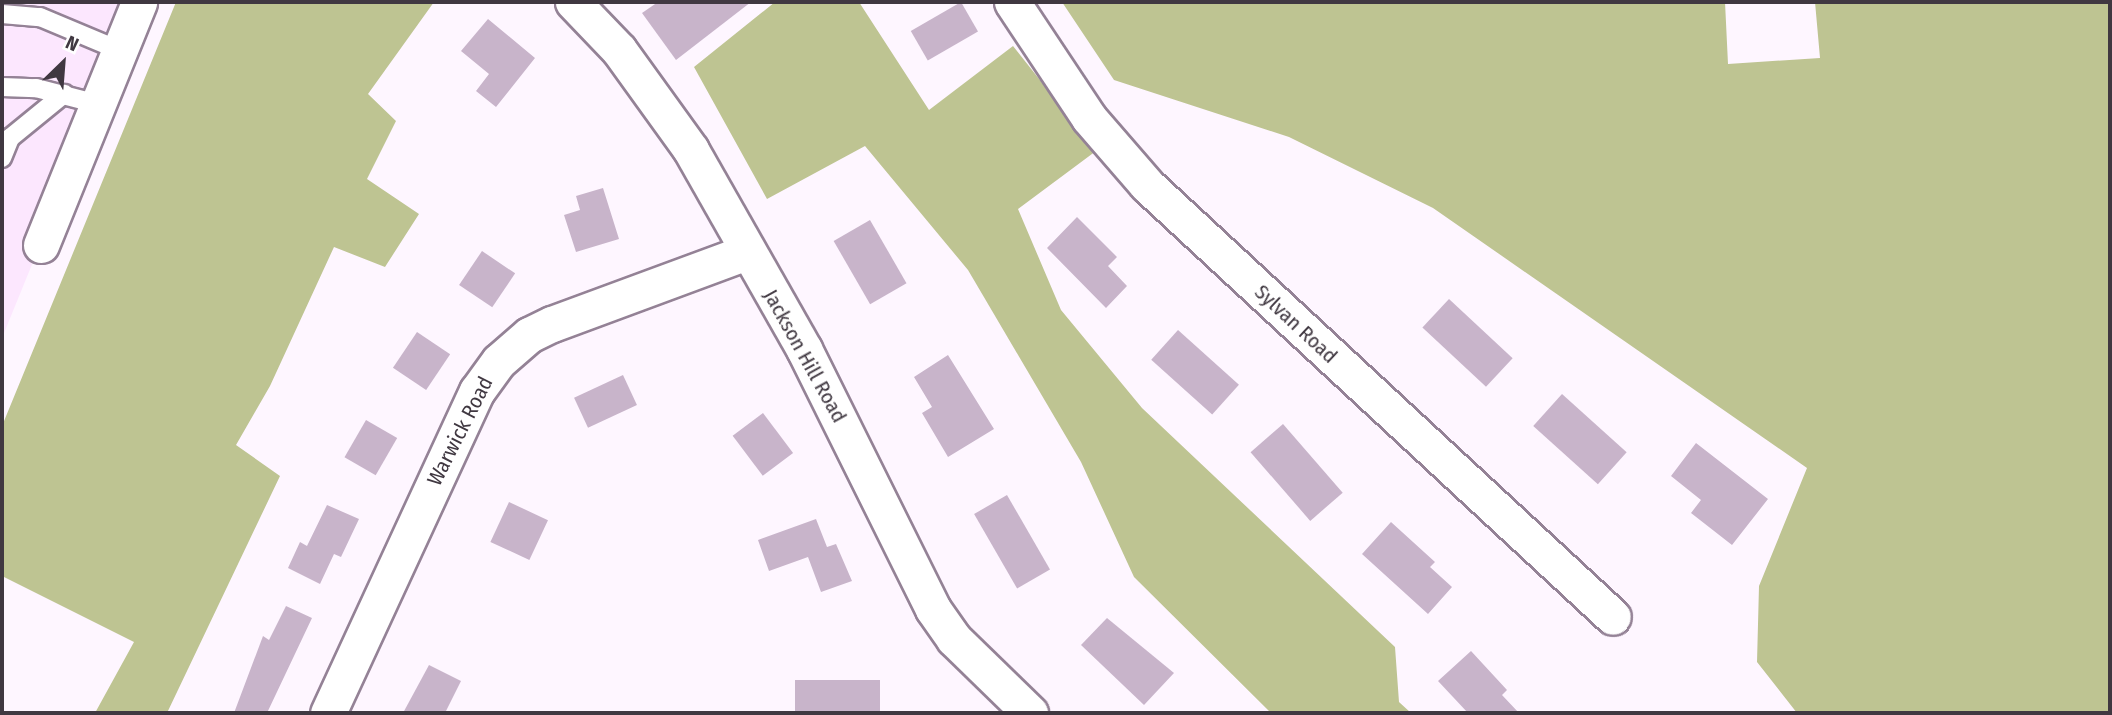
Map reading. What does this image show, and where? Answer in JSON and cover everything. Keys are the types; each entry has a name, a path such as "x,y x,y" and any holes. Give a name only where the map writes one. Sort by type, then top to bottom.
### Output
{"street":[{"path":"41,245 139,2"},
{"name":"Jackson Hill Road","path":"573,2 600,27 656,98 747,252 839,417 933,609 993,698 1030,713"},
{"name":"Sylvan Road","path":"1012,2 1089,118 1147,185 1613,617"},
{"name":"Warwick Road","path":"328,713 477,391 499,361 530,335 552,324 747,252"}],"lane":[{"path":"2,15 40,17 119,50"},
{"path":"2,87 64,94 98,104"},
{"path":"2,158 10,138 64,94"}],"shaded area":[{"path":"2,2 139,2 2,338"}],"green space":[{"path":"176,2 434,2 368,94 396,121 367,179 419,214 385,267 334,247 270,386 236,445 280,476 167,713 95,713 134,642 2,576 2,426"},
{"path":"775,2 859,2 929,110 1013,46 1096,151 1018,209 1061,310 1142,408 1395,647 1399,702 1411,713 1271,713 1134,577 1081,462 968,270 865,146 767,199 694,67"},
{"path":"1062,2 1725,2 1728,64 1820,58 1815,2 2110,2 2110,713 1797,713 1757,662 1759,586 1807,468 1433,208 1289,137 1114,80"}],"building":[{"path":"658,2 751,2 676,60 642,13"},
{"path":"961,2 978,31 928,60 911,31"},
{"path":"488,19 535,58 496,107 476,91 489,74 461,51"},
{"path":"603,188 619,239 576,252 564,215 580,210 576,196"},
{"path":"1077,217 1117,257 1108,266 1127,286 1106,308 1047,248"},
{"path":"870,220 906,283 870,304 834,241"},
{"path":"482,251 515,273 492,307 459,285"},
{"path":"1449,299 1513,358 1486,387 1422,328"},
{"path":"1178,330 1239,385 1212,415 1151,360"},
{"path":"417,332 450,354 426,390 393,368"},
{"path":"948,355 994,429 948,457 922,413 932,407 914,377"},
{"path":"623,375 637,405 588,428 574,398"},
{"path":"1562,394 1627,452 1598,484 1533,426"},
{"path":"763,413 793,453 763,476 733,436"},
{"path":"366,420 397,438 376,475 344,457"},
{"path":"1283,424 1343,493 1310,521 1251,452"},
{"path":"1696,443 1768,499 1732,545 1691,513 1701,500 1671,476"},
{"path":"1007,495 1050,569 1017,588 974,514"},
{"path":"509,502 548,520 529,560 490,542"},
{"path":"327,505 359,519 341,557 334,554 320,584 288,568 300,542 307,546"},
{"path":"816,519 827,547 836,544 852,581 821,592 808,557 769,571 758,540"},
{"path":"1391,522 1435,562 1430,567 1452,587 1428,614 1362,554"},
{"path":"286,606 312,618 267,713 234,713 263,636 269,640"},
{"path":"1107,618 1174,673 1144,705 1081,645"},
{"path":"1471,651 1507,690 1502,695 1519,713 1468,713 1438,681"},
{"path":"429,665 461,681 445,713 403,713"},
{"path":"795,680 880,680 880,713 795,713"}]}
